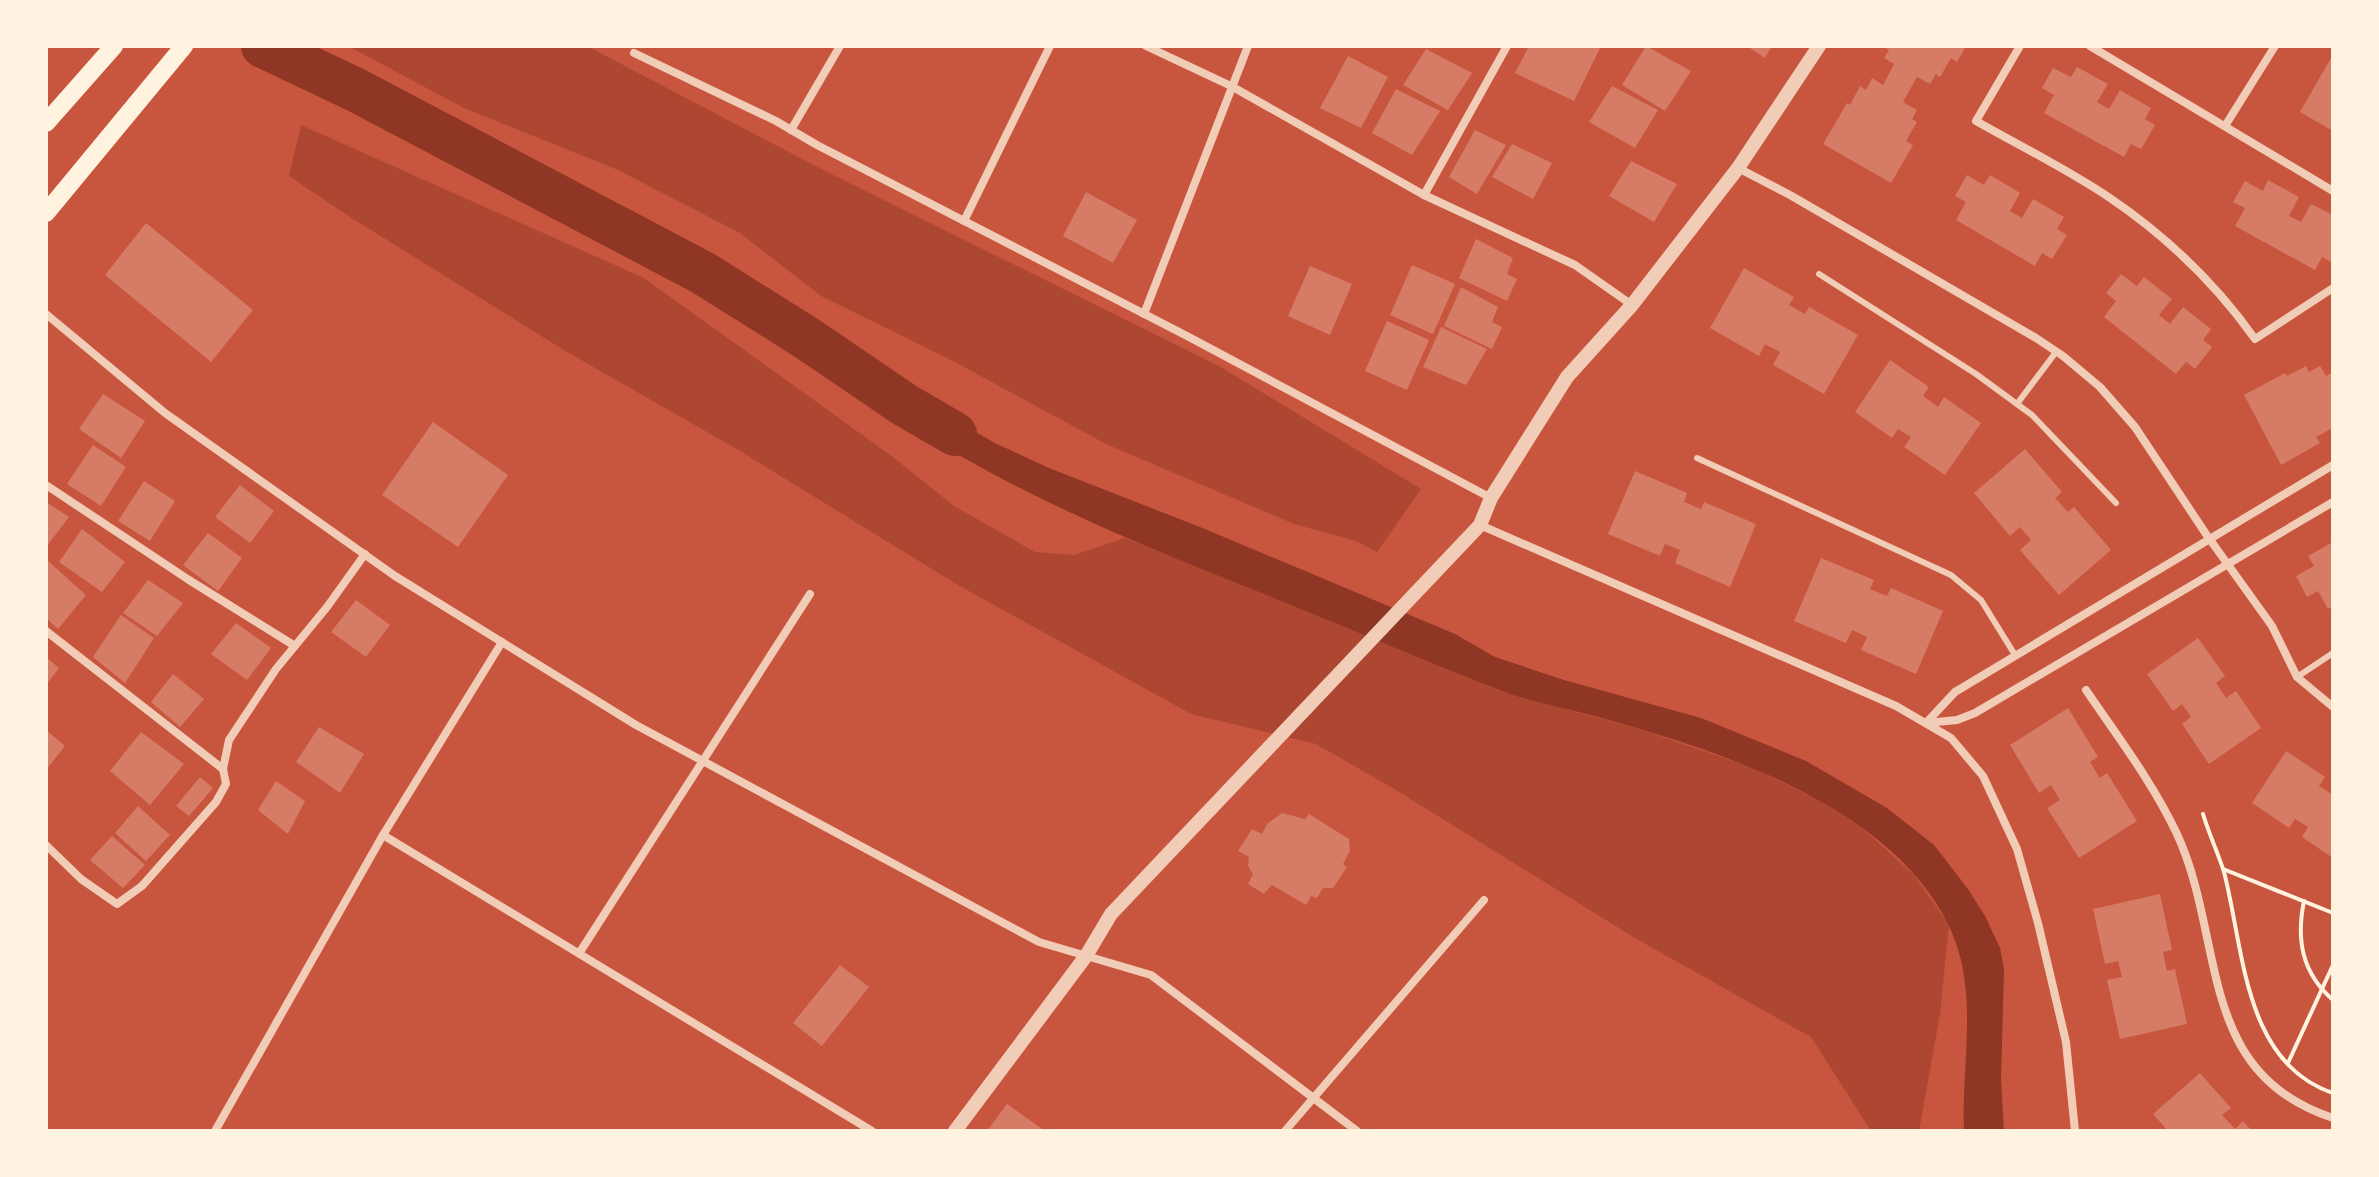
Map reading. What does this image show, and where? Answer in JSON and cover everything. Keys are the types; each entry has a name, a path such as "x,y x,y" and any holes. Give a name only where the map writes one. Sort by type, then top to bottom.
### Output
{"highway":[{"path":"46,123 114,46"},
{"path":"46,213 184,46"}],"street":[{"path":"791,130 840,46"},
{"path":"964,221 1050,46"},
{"path":"1146,46 1231,86 1424,195 1575,265 1632,305"},
{"path":"1144,314 1248,46"},
{"path":"1424,195 1507,46"},
{"path":"955,1131 1086,956 1111,914 1480,525 1491,498 1567,377 1632,305 1738,168 1819,46"},
{"path":"2020,46 1976,121 2109,197 2161,237 2213,286 2255,339 2333,288"},
{"path":"2090,46 2333,191"},
{"path":"2225,126 2275,46"},
{"path":"634,53 791,130 1491,498"},
{"path":"1738,168 1790,195 2056,352 2100,387 2135,427 2272,626 2297,677 2333,707"},
{"path":"46,314 165,413 365,554 502,642 636,725 1039,942 1151,975 1357,1131"},
{"path":"1926,723 1955,692 2333,465"},
{"path":"46,485 295,646"},
{"path":"1926,723 1957,720 1975,713 2333,502"},
{"path":"1480,525 1896,706 1951,738 1983,776 2017,849 2066,1042 2075,1131"},
{"path":"46,845 81,879 117,904 142,886 216,802 226,784 223,769 229,740 276,669 365,554"},
{"path":"580,952 810,594"},
{"path":"46,631 223,769"},
{"path":"215,1131 383,835 502,642"},
{"path":"2086,690 2150,784 2177,834 2200,902 2223,1010 2242,1050 2287,1096 2308,1110 2333,1118"},
{"path":"383,835 872,1131"},
{"path":"1285,1131 1484,900"}],"lane":[{"path":"1819,274 1976,374 2032,415 2116,503"},
{"path":"2017,404 2056,352"},
{"path":"1697,458 1951,575 1981,600 2015,655"},
{"path":"2297,677 2333,653"}],"path":[{"path":"2203,814 2223,869 2252,997 2267,1036 2288,1063 2312,1083 2333,1093"},
{"path":"2223,869 2333,913"},
{"path":"2304,901 2300,921 2301,941 2311,977 2333,1000"},
{"path":"2288,1063 2333,965"}],"shaded area":[{"path":"348,46 587,46 825,171 1219,366 1421,489 1377,552 1356,541 1294,524 1106,444 953,361 821,296 740,233 618,170 464,108"},
{"path":"301,125 644,278 893,457 954,506 1035,552 1074,555 1125,538 1497,690 1642,730 1751,767 1819,800 1861,827 1914,875 1949,925 1940,1014 1919,1131 1871,1131 1811,1037 1635,938 1391,787 1316,744 1191,714 958,585 735,448 562,349 289,176"},
{"path":"919,400 995,443 1049,468 1205,529 1455,634 1495,657 1564,680 1701,718 1806,761 1887,808 1934,845 1968,889 2000,948 2004,969 2001,1080 2004,1131 1964,1131 1967,1001 1958,951 1949,926 1922,883 1886,846 1843,815 1795,788 1744,765 1642,729 1506,693 1083,518 994,474 906,423 905,405"}],"building":[{"path":"1529,46 1601,46 1574,101 1515,73"},
{"path":"1646,46 1691,71 1665,111 1622,85"},
{"path":"1747,46 1772,46 1765,58"},
{"path":"1882,46 1966,46 1957,62 1951,58 1940,77 1936,74 1930,84 1917,77 1903,102 1917,110 1912,119 1917,122 1906,141 1913,145 1891,183 1823,144 1860,86 1866,90 1872,78 1883,85 1894,64 1884,58 1889,50"},
{"path":"1426,49 1472,73 1448,110 1403,85"},
{"path":"1348,56 1388,77 1361,128 1320,108"},
{"path":"2333,59 2333,131 2300,112"},
{"path":"2077,67 2108,84 2097,102 2109,109 2120,90 2151,108 2145,119 2155,125 2141,149 2131,144 2124,157 2044,113 2054,95 2042,88 2053,68 2071,77"},
{"path":"1612,86 1658,110 1635,148 1589,122"},
{"path":"1396,89 1440,111 1412,155 1372,133"},
{"path":"1475,130 1506,145 1477,194 1449,177"},
{"path":"1512,144 1552,163 1533,199 1492,177"},
{"path":"1631,161 1677,184 1654,222 1609,196"},
{"path":"1967,175 1984,185 1990,175 2020,193 2010,211 2022,218 2033,199 2064,217 2057,229 2067,235 2052,259 2042,253 2035,266 1956,220 1966,202 1955,196"},
{"path":"2268,180 2299,197 2289,216 2301,222 2311,204 2333,215 2333,263 2322,257 2315,270 2235,226 2245,208 2233,202 2245,181 2263,191"},
{"path":"1086,192 1137,220 1113,263 1063,236"},
{"path":"146,223 253,310 211,362 105,275"},
{"path":"1476,239 1513,258 1507,274 1517,279 1507,301 1459,278"},
{"path":"1412,265 1455,284 1433,334 1390,315"},
{"path":"1310,266 1352,284 1330,335 1288,316"},
{"path":"1744,268 1794,297 1789,305 1805,314 1809,307 1858,335 1824,394 1773,365 1780,352 1765,344 1759,356 1710,328"},
{"path":"2121,274 2137,286 2144,277 2172,299 2159,315 2170,324 2183,307 2211,329 2203,340 2212,347 2195,369 2186,362 2176,374 2104,317 2116,301 2106,293"},
{"path":"1461,287 1498,307 1492,322 1502,327 1492,349 1444,326"},
{"path":"1387,321 1429,340 1407,390 1365,371"},
{"path":"1441,327 1487,349 1466,385 1423,367"},
{"path":"1890,360 1929,387 1923,396 1938,407 1944,397 1981,423 1945,475 1904,447 1911,437 1898,429 1892,438 1855,412"},
{"path":"2306,366 2309,372 2320,366 2326,376 2333,372 2333,428 2316,437 2320,443 2281,465 2244,395 2285,373 2287,376"},
{"path":"103,394 145,421 121,458 79,429"},
{"path":"433,422 508,475 458,547 382,495"},
{"path":"93,445 126,467 101,506 67,484"},
{"path":"2025,449 2062,492 2055,498 2068,512 2074,507 2111,550 2059,595 2020,550 2031,540 2020,527 2010,536 1974,493"},
{"path":"1635,471 1687,493 1684,502 1701,509 1704,502 1756,524 1730,587 1675,563 1680,550 1665,544 1660,556 1608,534"},
{"path":"144,481 175,501 150,541 118,521"},
{"path":"240,485 274,511 250,543 215,517"},
{"path":"46,502 69,517 46,547"},
{"path":"82,529 125,562 102,592 59,562"},
{"path":"208,533 242,558 218,591 183,565"},
{"path":"2333,542 2333,606 2328,609 2318,591 2307,597 2296,576 2314,566 2308,556"},
{"path":"1821,558 1874,580 1870,589 1887,596 1891,588 1943,611 1916,674 1861,650 1867,637 1852,630 1846,643 1794,621"},
{"path":"47,560 86,595 58,629 46,618"},
{"path":"148,580 183,603 157,636 123,613"},
{"path":"356,600 390,625 366,657 331,632"},
{"path":"121,615 154,638 125,683 93,657"},
{"path":"236,623 271,648 247,680 211,654"},
{"path":"2198,638 2225,676 2216,683 2226,698 2236,691 2261,728 2209,764 2182,724 2191,717 2182,704 2173,711 2147,674"},
{"path":"46,657 59,668 46,685"},
{"path":"173,674 204,699 180,727 151,702"},
{"path":"2068,708 2098,757 2090,762 2100,778 2107,773 2137,821 2079,858 2047,808 2060,800 2051,785 2039,793 2010,745"},
{"path":"319,727 364,754 340,793 296,762"},
{"path":"46,730 65,746 46,770"},
{"path":"141,732 184,764 150,805 110,771"},
{"path":"2286,751 2325,777 2319,786 2333,795 2333,858 2302,837 2308,827 2295,819 2289,828 2252,803"},
{"path":"200,777 213,788 189,816 176,806"},
{"path":"276,781 305,801 288,834 258,810"},
{"path":"138,806 170,835 146,861 115,833"},
{"path":"1282,813 1305,819 1309,814 1349,839 1350,851 1343,864 1347,867 1333,888 1323,888 1317,898 1311,896 1306,905 1272,885 1264,894 1248,884 1253,874 1248,866 1249,857 1238,851 1252,829 1262,834 1267,824"},
{"path":"112,836 145,865 123,888 90,860"},
{"path":"2160,894 2172,950 2163,952 2167,971 2175,969 2187,1024 2120,1039 2107,980 2122,977 2118,961 2105,964 2093,909"},
{"path":"840,965 869,987 822,1046 793,1023"},
{"path":"2200,1073 2231,1108 2222,1115 2235,1129 2243,1121 2252,1131 2168,1131 2153,1114"},
{"path":"1007,1104 1045,1131 987,1131"}],"waterway":[{"path":"263,46 356,90 703,273 905,405 955,434"}]}
